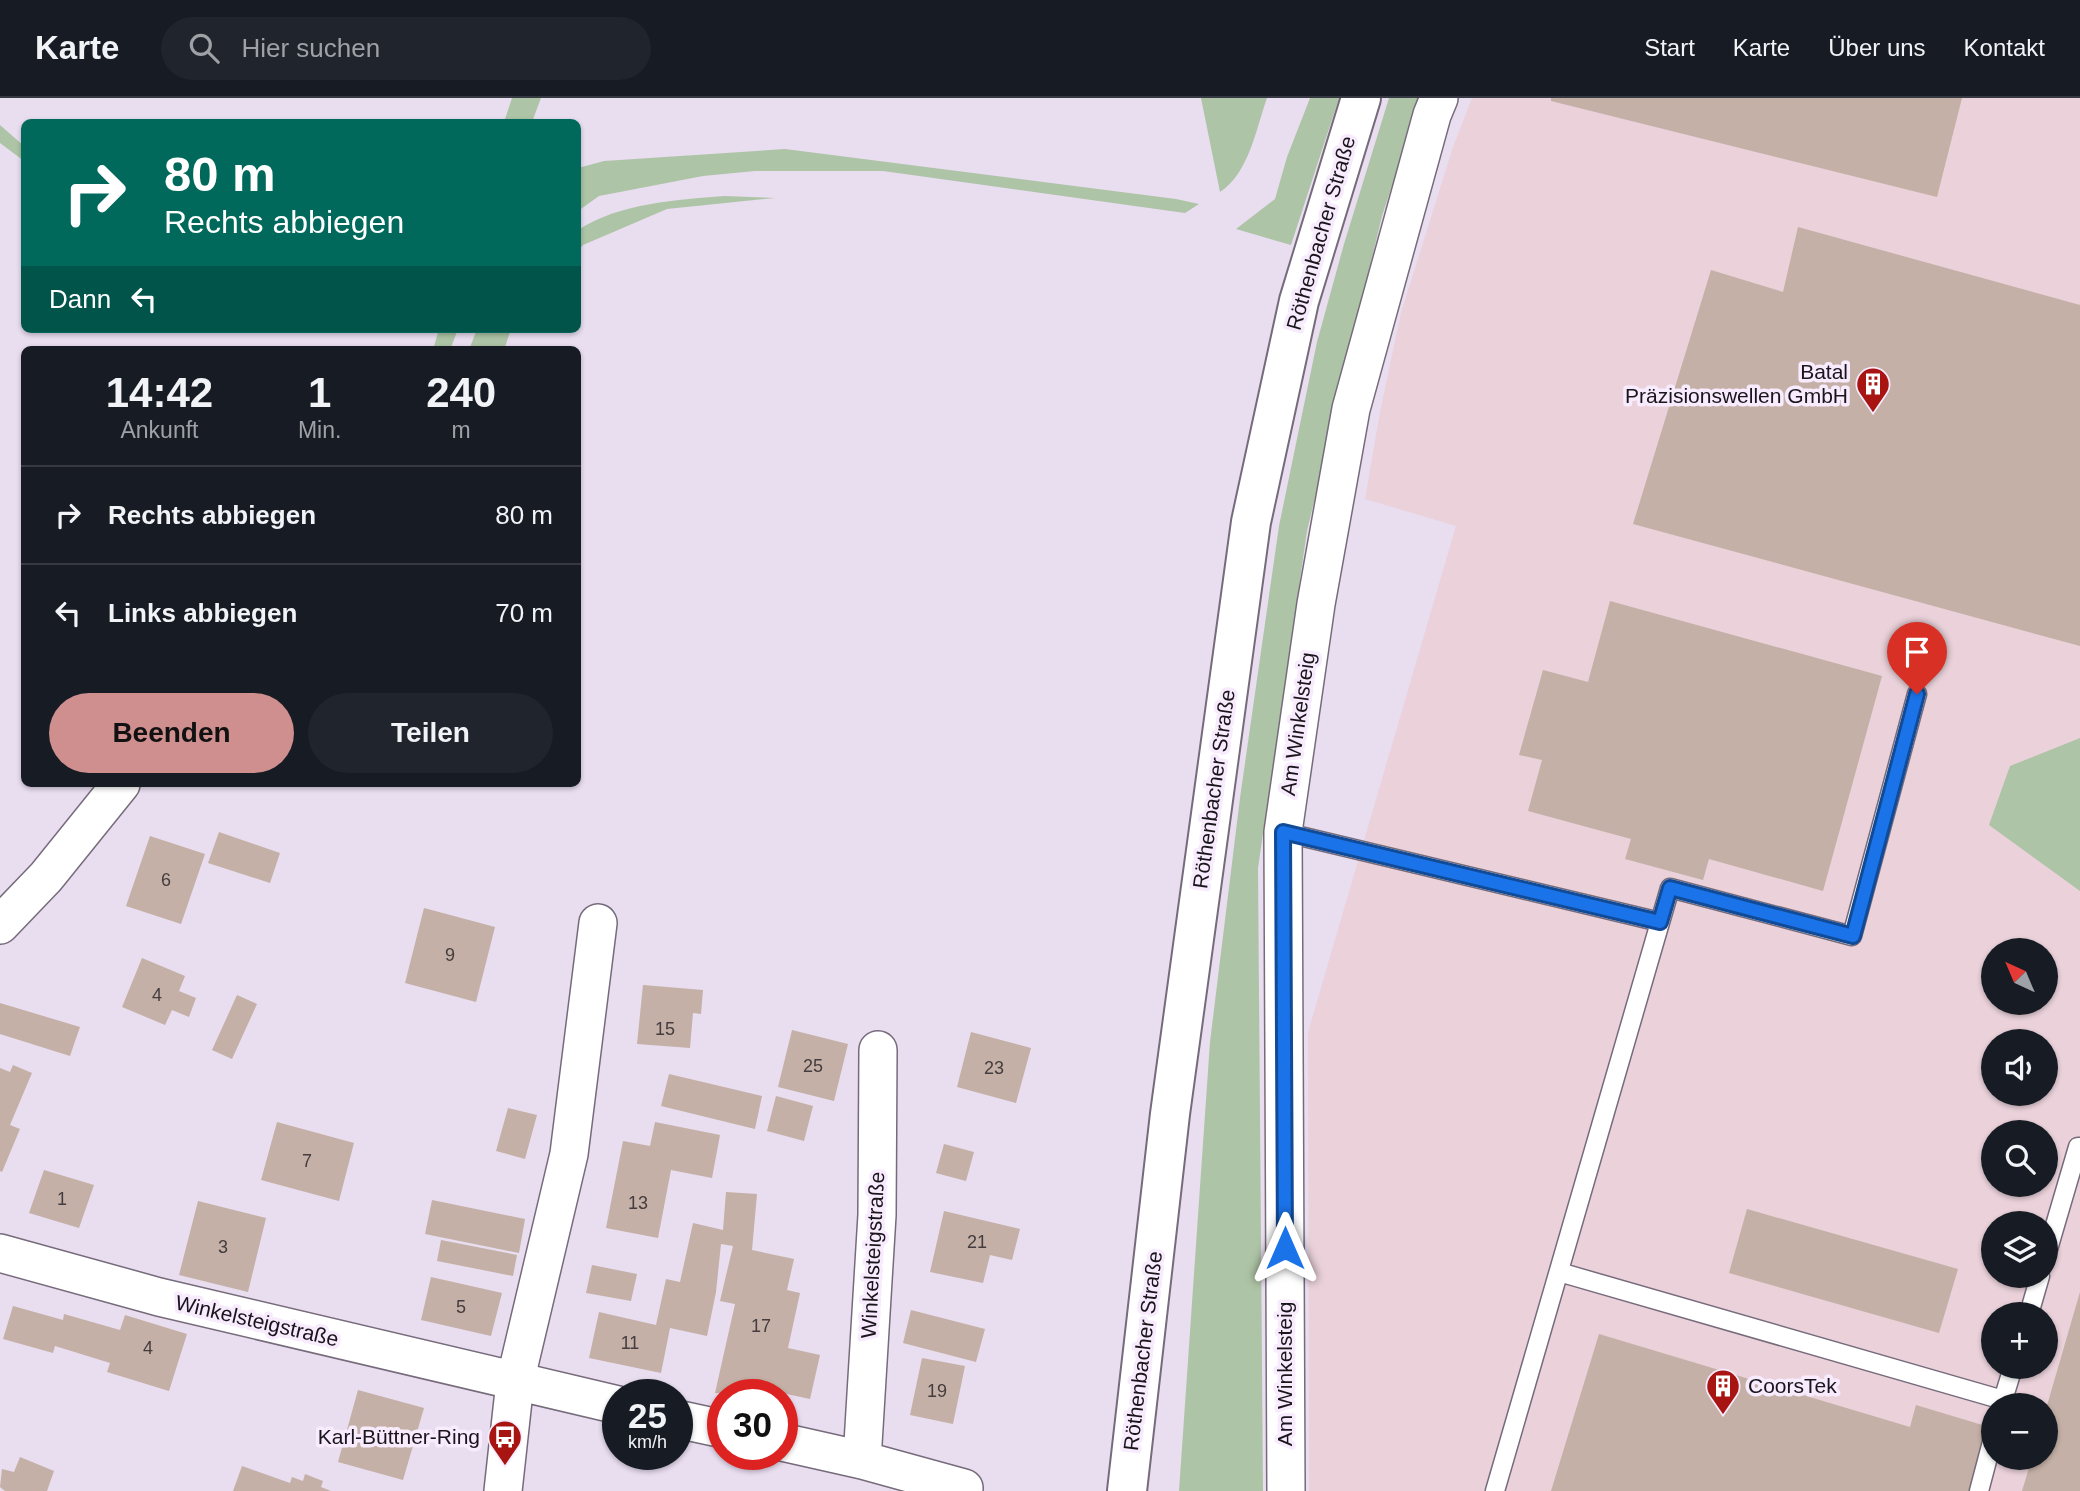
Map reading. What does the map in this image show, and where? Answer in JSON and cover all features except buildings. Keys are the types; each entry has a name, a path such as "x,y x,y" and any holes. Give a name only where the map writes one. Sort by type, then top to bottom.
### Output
{"main road":[{"name":"Röthenbacher Straße","path":"1127,1491 1172,1101 1251,522 1299,301 1361,98"}],"street":[{"name":"Am Winkelsteig","path":"1286,1491 1283,832 1316,604 1351,409 1432,115 1439,98"},
{"path":"0,925 46,877 119,787"},
{"path":"503,1491 515,1382 569,1154 598,923"},
{"name":"Winkelsteigstraße","path":"862,1460 877,1215 878,1051"},
{"name":"Winkelsteigstraße","path":"0,1253 159,1297 602,1401"},
{"path":"798,1446 964,1488"}],"lane":[{"path":"1495,1491 1670,888 1853,936 1917,694"},
{"path":"1283,832 1660,922"},
{"path":"2058,1215 2080,1147"},
{"path":"1559,1272 1981,1397"},
{"path":"1979,1491 1985,1470"}],"shaded area":[{"path":"1472,98 2080,98 2080,1491 1309,1491 1308,1032 1456,526 1365,499 1401,313 1453,147"}],"green space":[{"path":"512,98 541,98 533,119 505,119"},
{"path":"1201,98 1267,98 1245,162 1230,184 1220,192"},
{"path":"1310,98 1339,98 1291,245 1236,229 1275,199 1287,157"},
{"path":"1389,98 1421,98 1382,216 1307,531 1258,868 1263,1491 1179,1491 1210,1042 1240,798 1279,526 1317,342"},
{"path":"0,125 21,143 21,159 0,143"},
{"path":"785,149 1199,204 1185,213 883,171 755,171 703,176 599,196 581,209 581,167 604,161"},
{"path":"724,196 775,198 667,209 581,247 581,228 594,221 630,208"},
{"path":"438,333 456,333 452,346 434,346"},
{"path":"475,333 510,333 505,346 471,346"},
{"path":"2080,738 2080,891 1989,825 2010,766"}],"place":[{"name":"Batal Präzisionswellen GmbH","path":"1873,414"},
{"name":"CoorsTek","path":"1723,1416"},
{"name":"Karl-Büttner-Ring","path":"505,1467"}],"route":[{"path":"1285,1248 1283,832 1660,922 1670,888 1853,936 1917,694"}]}
